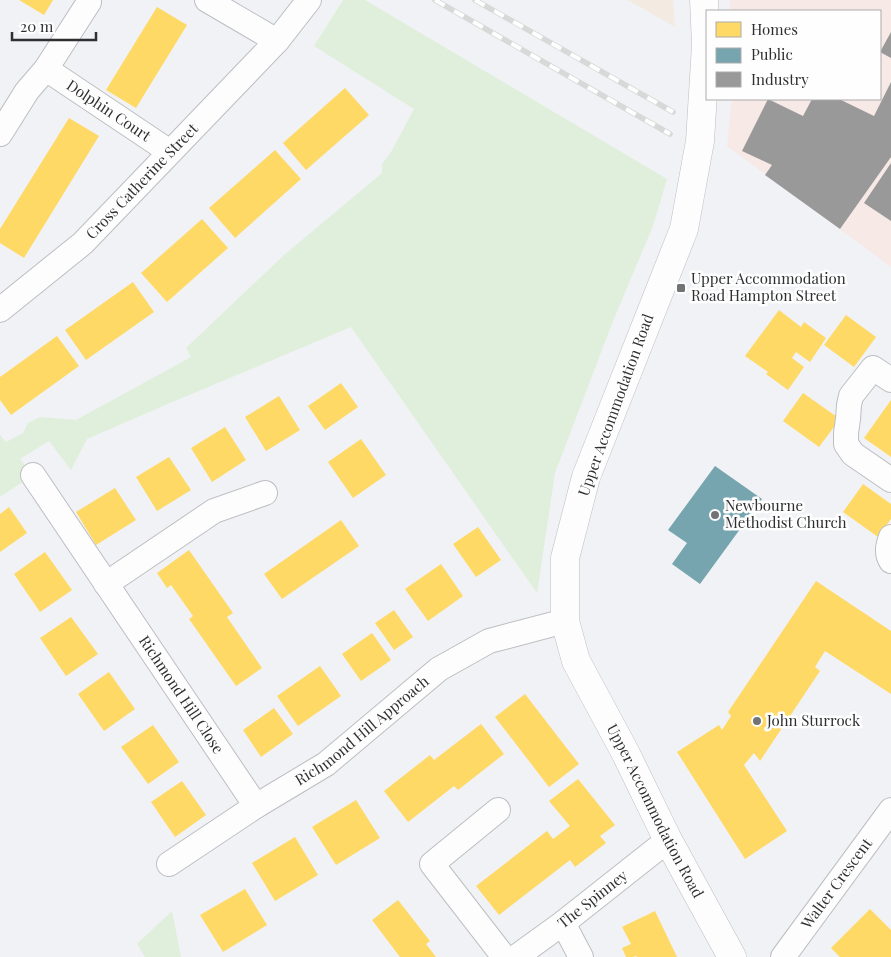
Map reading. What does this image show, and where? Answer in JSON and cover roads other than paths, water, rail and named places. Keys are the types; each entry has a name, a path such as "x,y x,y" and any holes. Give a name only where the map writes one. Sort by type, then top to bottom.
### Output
{"street":[{"path":"207,0 277,41"},
{"name":"Cross Catherine Street","path":"0,310 83,243 277,41 309,0"},
{"name":"Upper Accommodation Road","path":"704,0 706,46 700,142 684,229 586,477 565,558 565,621 576,662 625,752 668,840 732,957"},
{"path":"0,134 27,91 46,69 89,2"},
{"name":"Dolphin Court","path":"46,69 170,152"},
{"path":"891,380 872,368 851,396 846,433 846,444 853,454 891,480"},
{"name":"Richmond Hill Close","path":"33,476 256,806"},
{"path":"106,584 214,511 265,493"},
{"path":"891,537 888,548 891,561"},
{"name":"Richmond Hill Approach","path":"169,864 256,806 326,764 439,669 489,641 565,621"},
{"path":"498,810 432,864 504,957"},
{"name":"Walter Crescent","path":"783,957 891,810"},
{"name":"The Spinney","path":"516,957 563,923 668,840"},
{"path":"563,923 581,957"}],"railway":[{"path":"435,0 670,134"},
{"path":"475,0 673,112"}],"place":[{"name":"Upper Accommodation Road Hampton Street","path":"681,288"},
{"name":"Newbourne Methodist Church","path":"715,515"},
{"name":"John Sturrock","path":"757,721"}]}
